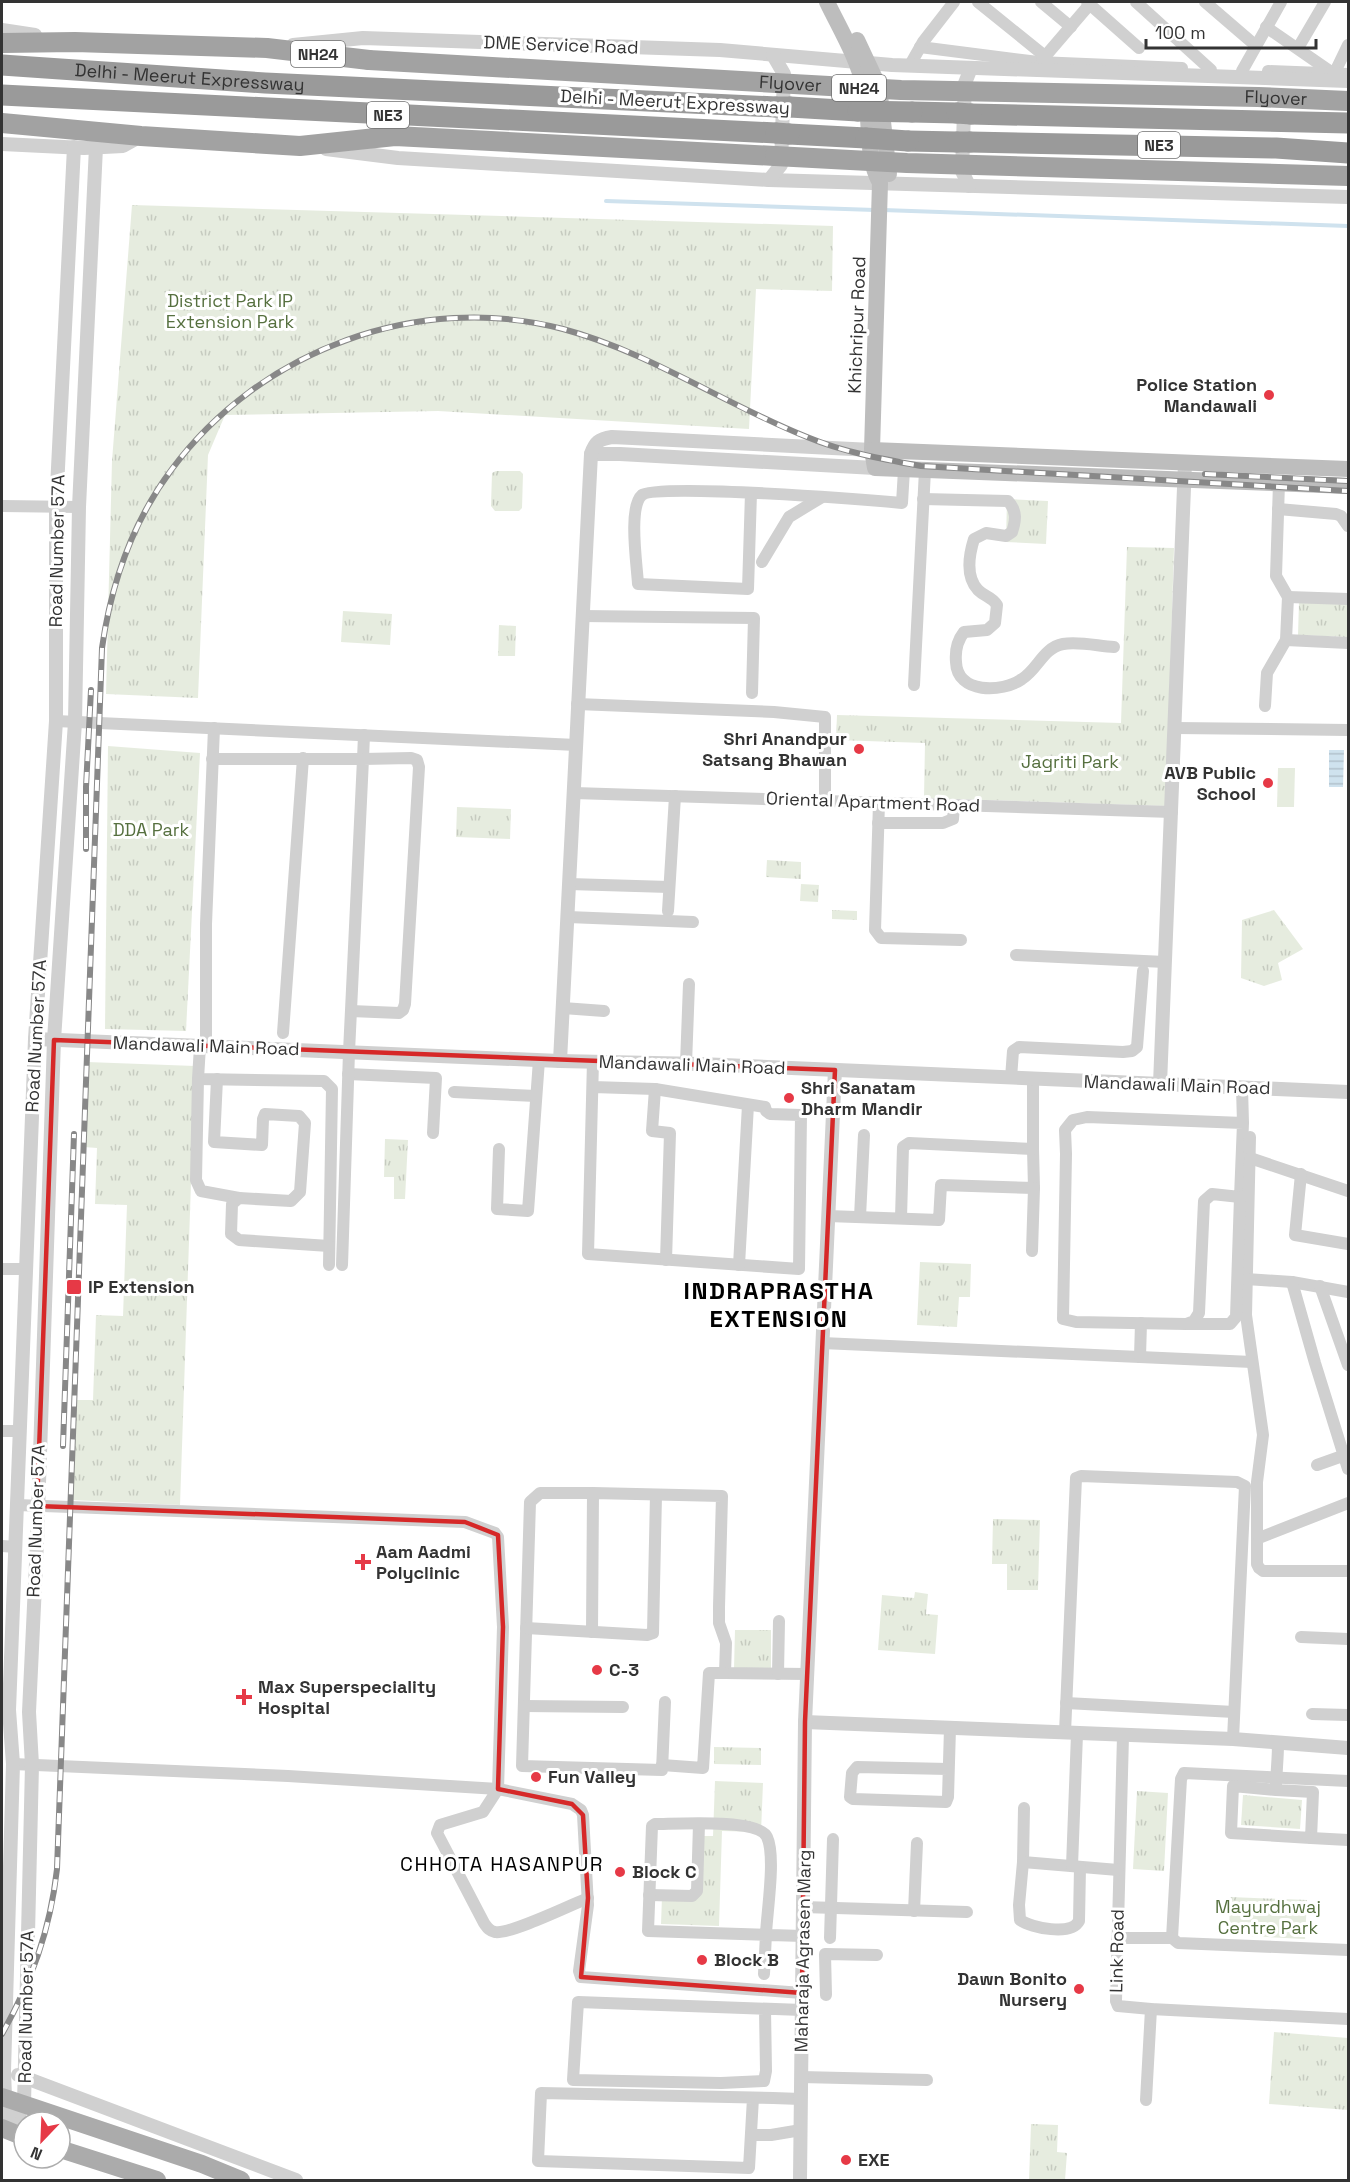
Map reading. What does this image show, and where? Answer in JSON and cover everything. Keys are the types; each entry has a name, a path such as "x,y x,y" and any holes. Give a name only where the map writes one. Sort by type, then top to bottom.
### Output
{"highway":[{"name":"Flyover","path":"2,43 75,42 267,48 369,60 901,90 1348,101"},
{"name":"Delhi - Meerut Expressway","path":"2,65 265,83 858,111 1348,123"},
{"name":"Delhi - Meerut Expressway","path":"2,95 908,141 1276,148 1348,153"},
{"path":"2,123 141,136 300,146 395,136 863,161 1348,176"}],"main road":[{"name":"Khichripur Road","path":"827,2 852,51 861,63"},
{"name":"Khichripur Road","path":"838,2 861,63 872,169 880,183 872,450 875,468"},
{"path":"872,450 1346,482"},
{"path":"875,468 1185,471 1280,483 1346,482"},
{"path":"3,2097 202,2164 241,2181"},
{"path":"72,2153 157,2181"}],"street":[{"path":"910,65 920,47 954,2"},
{"path":"978,2 1042,60"},
{"path":"1041,2 1071,27"},
{"path":"1136,2 1211,69"},
{"path":"1205,2 1255,45"},
{"path":"1242,71 1281,2"},
{"path":"1298,48 1325,2"},
{"path":"1042,60 1071,27 1088,3 1139,48"},
{"path":"1266,27 1334,74"},
{"path":"2,30 75,42"},
{"name":"DME Service Road","path":"267,48 363,38 720,50 861,63 1348,81"},
{"path":"1334,74 1348,45"},
{"path":"920,47 1042,60 1242,71 1348,74"},
{"path":"769,180 781,165 784,74 773,55"},
{"path":"969,186 962,171 965,83 971,68"},
{"path":"2,144 74,147 123,146 141,136"},
{"path":"300,146 398,158 769,180 1348,196"},
{"name":"Road Number 57A","path":"12,2132 3,2097 6,1842 13,1764 6,1672 9,1546 17,1505 35,1039 56,721 56,507 74,147"},
{"name":"Road Number 57A","path":"21,2110 24,2104 25,2077 32,1765 29,1713 54,1040 75,722 79,507 96,147"},
{"path":"560,1061 591,454 597,441 612,437 872,450"},
{"path":"591,454 875,468"},
{"path":"751,493 748,589 638,584 634,510 640,496 647,491 673,490 751,493 824,496 902,503 904,470"},
{"path":"914,685 925,470"},
{"path":"1160,1084 1185,471"},
{"path":"1265,706 1267,673 1286,640 1288,597 1276,576 1280,483"},
{"path":"762,562 789,517 824,496"},
{"path":"923,499 1008,501 1014,508 1012,532 1006,536 986,533 974,539 969,555 970,576 979,591 992,598 997,605 994,622 987,630 964,632 958,640 956,670 966,684 981,688 1004,687 1020,681 1031,673 1045,653 1053,647 1064,644 1114,647"},
{"path":"2,506 79,507"},
{"path":"1278,508 1336,514 1341,516 1348,526"},
{"path":"1288,597 1348,598"},
{"path":"582,616 754,618 752,693"},
{"path":"1286,640 1348,643"},
{"path":"577,704 774,712 825,717 825,801"},
{"path":"56,721 576,745"},
{"path":"214,728 203,1046 198,1079 196,1180 201,1191 239,1198 291,1201 300,1192 305,1123 299,1116 265,1114 262,1145 214,1142 217,1079"},
{"path":"1175,728 1348,730"},
{"path":"198,1079 324,1081 332,1089 329,1246 335,1265 348,1074 364,735"},
{"path":"283,1033 303,758"},
{"path":"212,759 411,758 417,760 419,767 405,1004 399,1013 351,1011"},
{"name":"Oriental Apartment Road","path":"574,793 1172,812"},
{"path":"668,911 675,796"},
{"path":"879,803 875,930 881,938 961,940"},
{"path":"878,823 943,823 952,819 954,805"},
{"path":"569,884 669,888"},
{"path":"568,917 693,922"},
{"path":"1016,955 1165,962"},
{"path":"1011,1078 1013,1051 1019,1047 1123,1052 1132,1051 1137,1047 1143,971"},
{"path":"686,1064 688,984"},
{"path":"563,1008 604,1011"},
{"name":"Mandawali Main Road","path":"35,1039 1348,1092"},
{"path":"499,1149 497,1209 528,1211 538,1060"},
{"path":"593,1061 588,1254 799,1269 801,1115 770,1114 765,1107 655,1089 593,1087"},
{"name":"Maharaja Agrasen Marg","path":"800,2181 805,1722 835,1070"},
{"path":"348,1074 436,1078 433,1133"},
{"path":"1032,1251 1033,1079"},
{"path":"1243,1123 1087,1117 1072,1120 1065,1130 1063,1319 1076,1322 1230,1324 1236,1317 1246,1088"},
{"path":"1246,1088 1250,1158 1246,1315 1263,1435 1257,1482 1257,1564 1263,1570 1348,1571"},
{"path":"655,1089 652,1131 670,1132 666,1260"},
{"path":"454,1092 536,1096"},
{"path":"739,1265 747,1105"},
{"path":"860,1217 864,1135"},
{"path":"901,1218 903,1147 909,1143 1033,1149"},
{"path":"1250,1158 1348,1191"},
{"path":"1301,1174 1295,1235 1348,1244"},
{"path":"828,1216 939,1220 941,1185 1034,1188"},
{"path":"1186,1324 1194,1321 1198,1313 1204,1201 1212,1194 1240,1197"},
{"path":"239,1198 232,1204 231,1234 239,1240 329,1246"},
{"path":"2,1269 26,1269"},
{"path":"1246,1279 1292,1282 1348,1292"},
{"path":"1292,1282 1346,1455 1348,1469"},
{"path":"1320,1286 1348,1365"},
{"path":"1140,1357 1141,1323"},
{"path":"822,1343 1252,1362"},
{"path":"2,1431 20,1431"},
{"path":"1317,1465 1346,1455"},
{"path":"1024,1808 1020,1920 1048,1929 1071,1929 1077,1926 1079,1921 1071,1734 1066,1702 1076,1478 1081,1476 1238,1482 1245,1486 1233,1739"},
{"path":"665,1701 662,1770 522,1766 530,1502 540,1492 722,1496 719,1623 726,1643 725,1673"},
{"path":"592,1632 593,1493"},
{"path":"526,1628 647,1635 653,1633 656,1494"},
{"path":"1258,1538 1348,1503"},
{"path":"17,1505 465,1522 495,1533 498,1537 503,1627 498,1789 483,1812 440,1825 437,1833 488,1929 499,1932 511,1929 588,1898"},
{"path":"778,1674 779,1621"},
{"path":"1301,1637 1348,1639"},
{"path":"662,1765 704,1768 709,1673 807,1674"},
{"path":"1066,1702 1234,1712"},
{"path":"524,1706 623,1707"},
{"path":"1312,1714 1348,1715"},
{"path":"805,1722 1233,1739 1348,1748"},
{"path":"948,1769 858,1767 852,1773 849,1795 853,1799 946,1802 948,1797 950,1728"},
{"name":"Link Road","path":"1123,1736 1118,1870 1117,2004 1121,2007 1151,2009 1348,2019"},
{"path":"1276,1790 1278,1744"},
{"path":"13,1764 288,1776 498,1789 572,1804 581,1810 583,1815 588,1898 579,1971 581,1977 802,1993"},
{"path":"1172,1938 1181,1779 1184,1773 1348,1781"},
{"path":"1311,1838 1313,1792 1233,1786 1231,1833 1311,1838 1348,1840"},
{"path":"764,1974 766,1934 771,1858 767,1836 762,1830 730,1823 655,1824 652,1826 648,1931 766,1934 803,1936"},
{"path":"649,1895 692,1896 695,1894 699,1824"},
{"path":"830,1938 833,1839"},
{"path":"914,1911 917,1843"},
{"path":"1023,1862 1118,1870"},
{"path":"803,1907 967,1912"},
{"path":"1117,1938 1172,1938 1178,1943 1348,1950"},
{"path":"826,1995 825,1954 877,1955"},
{"path":"803,1963 825,1964"},
{"path":"765,2008 766,2071 764,2082 573,2080 578,2002 765,2008 802,2010"},
{"path":"1146,2100 1151,2009"},
{"path":"3,2070 296,2181"},
{"path":"801,2077 927,2080"},
{"path":"753,2098 749,2168 538,2162 541,2093 801,2099"},
{"path":"751,2135 771,2135 801,2130"}],"highlighted area":[{"path":"54,1040 835,1070 805,1722 802,1993 581,1977 588,1898 583,1815 572,1804 498,1789 503,1627 498,1535 465,1522 37,1506"}],"green space":[{"name":"District Park IP Extension Park","path":"132,205 833,226 832,291 756,289 749,429 438,411 225,415 208,455 198,698 106,694 112,461"},
{"path":"520,471 523,474 522,508 519,511 495,511 491,506 492,473"},
{"path":"1007,499 1048,501 1046,544 1006,542"},
{"name":"Jagriti Park","path":"1127,547 1174,548 1166,806 924,798 925,743 836,740 837,715 1121,723"},
{"path":"1299,602 1348,604 1347,637 1298,635"},
{"path":"343,611 392,614 390,645 341,642"},
{"path":"499,625 516,626 515,656 498,656"},
{"name":"DDA Park","path":"108,746 200,753 186,1031 105,1029"},
{"path":"1278,768 1295,768 1294,807 1277,807"},
{"path":"457,807 511,809 510,839 456,837"},
{"path":"767,860 801,862 801,879 766,877"},
{"path":"801,884 819,885 818,902 800,901"},
{"path":"832,910 857,911 857,920 832,919"},
{"path":"1274,910 1303,949 1278,963 1282,980 1264,986 1241,978 1242,920"},
{"path":"87,1062 195,1066 180,1505 72,1500 76,1400 93,1400 96,1315 123,1316 127,1205 95,1204 97,1148 84,1147"},
{"path":"385,1139 408,1140 405,1199 394,1199 394,1177 384,1177"},
{"path":"920,1262 971,1264 970,1297 959,1297 957,1327 917,1325"},
{"path":"993,1519 1040,1520 1038,1590 1007,1590 1007,1564 992,1564"},
{"path":"915,1592 928,1594 926,1614 938,1615 935,1654 878,1650 882,1595 914,1598"},
{"path":"735,1630 771,1630 771,1669 734,1669"},
{"path":"714,1747 761,1748 761,1765 714,1764"},
{"path":"715,1781 763,1783 761,1832 722,1831 719,1926 661,1924 662,1897 695,1898 698,1836 713,1836"},
{"path":"1137,1791 1168,1793 1164,1871 1133,1869"},
{"path":"1243,1795 1302,1800 1300,1829 1241,1825"},
{"name":"Mayurdhwaj Centre Park","path":"1230,1897 1307,1900 1305,1939 1229,1935"},
{"path":"1274,2032 1348,2038 1348,2110 1269,2104"},
{"path":"1031,2124 1058,2125 1057,2152 1067,2153 1065,2180 1029,2180"}],"water":[{"path":"1329,750 1344,750 1343,787 1329,787"}],"waterway":[{"path":"606,201 875,210"},
{"path":"883,210 1348,226"}],"railway":[{"path":"2,2034 22,1994 38,1954 50,1913 57,1869 102,648 111,600 135,532 158,489 208,427 250,392 296,362 346,340 399,325 454,318 508,319 563,329 595,339 656,365 776,424 835,447 877,458 921,466 1348,491"},
{"path":"1205,474 1348,481"},
{"path":"86,849 86,787 91,690"},
{"path":"63,1446 74,1134"}],"place":[{"name":"Police Station Mandawali","path":"1269,395"},
{"name":"Shri Anandpur Satsang Bhawan","path":"859,749"},
{"name":"AVB Public School","path":"1268,783"},
{"name":"Shri Sanatam Dharm Mandir","path":"789,1098"},
{"name":"IP Extension","path":"74,1287"},
{"name":"Aam Aadmi Polyclinic","path":"363,1562"},
{"name":"C-3","path":"597,1670"},
{"name":"Max Superspeciality Hospital","path":"244,1697"},
{"name":"Fun Valley","path":"536,1777"},
{"name":"Block C","path":"620,1872"},
{"name":"Block B","path":"702,1960"},
{"name":"Dawn Bonito Nursery","path":"1079,1989"},
{"name":"EXE","path":"846,2160"}],"district":[{"name":"INDRAPRASTHA EXTENSION","path":"779,1305"},
{"name":"CHHOTA HASANPUR","path":"502,1864"}]}
